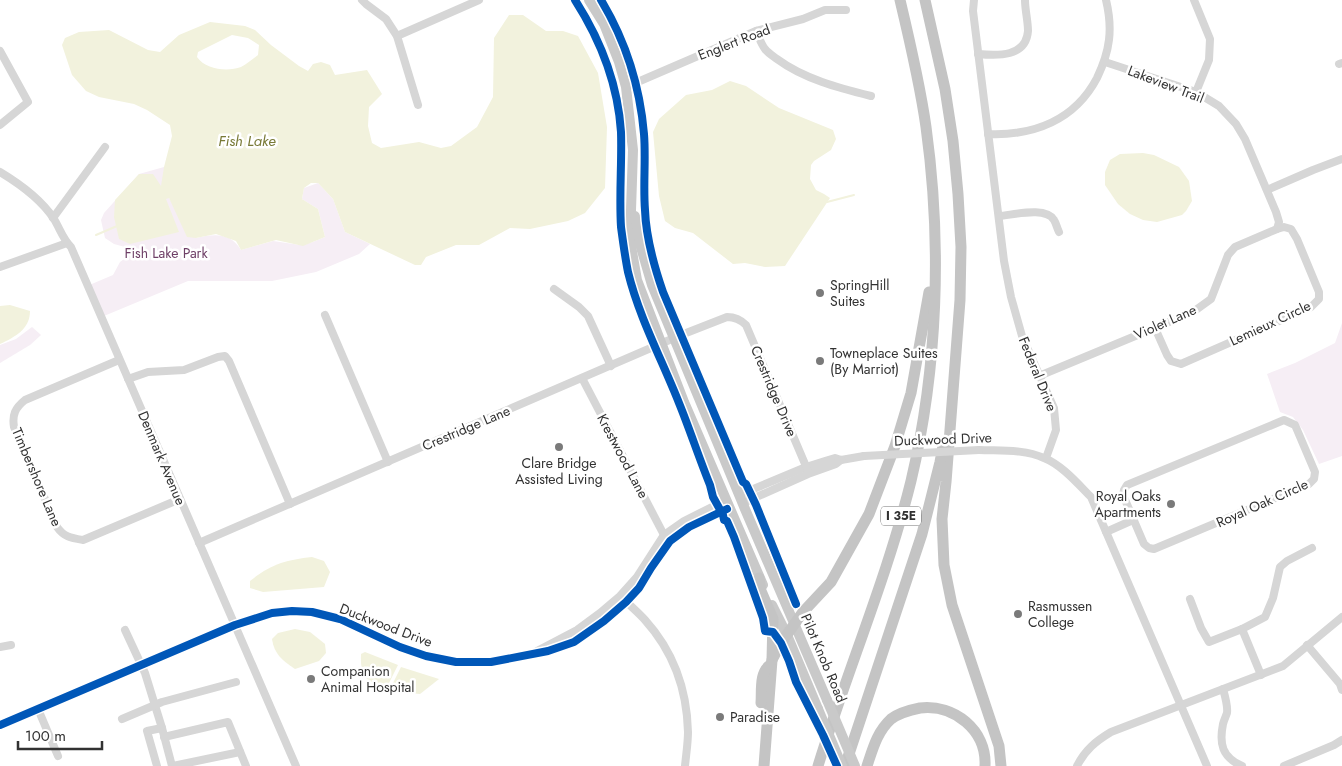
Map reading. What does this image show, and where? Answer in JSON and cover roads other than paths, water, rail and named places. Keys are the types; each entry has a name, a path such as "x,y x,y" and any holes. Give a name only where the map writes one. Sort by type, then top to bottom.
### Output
{"highway":[{"name":"I 35E","path":"818,766 830,726 888,562 921,432 930,365 934,312 935,256 933,194 926,128 915,61 900,0"},
{"name":"I 35E","path":"844,766 922,534 940,462 954,378 960,300 961,247 958,194 945,89 925,0"},
{"path":"757,766 763,676 766,668 772,662 781,642 803,612 831,582 869,514 882,481 911,393 935,256"},
{"path":"954,378 942,518 944,564 952,605 999,746 1001,766"},
{"path":"759,578 761,591 773,619 772,662 764,766"},
{"path":"867,766 880,732 893,718 909,710 930,707 952,712 969,724 981,742 985,766"}],"main road":[{"name":"Pilot Knob Road","path":"589,0 604,24 626,86 633,150 630,240 637,280 684,402 727,504 844,766"},
{"name":"Pilot Knob Road","path":"632,195 640,244 652,285 855,766"},
{"name":"Duckwood Drive","path":"727,504 741,499"}],"street":[{"path":"362,0 386,19 397,36 418,105"},
{"path":"397,36 480,0"},
{"name":"Federal Drive","path":"974,0 973,11 978,54 1004,261 1011,297 1022,336 1054,408 1056,430 1046,458"},
{"path":"978,54 1013,53 1025,43 1028,31 1025,0"},
{"path":"988,134 1001,135 1036,129 1052,123 1066,115 1090,91 1105,62 1110,38 1106,0"},
{"path":"1194,0 1210,39 1209,60 1196,92"},
{"name":"Englert Road","path":"626,86 756,32 803,19 825,10 846,10"},
{"path":"756,32 766,51 789,67 812,79 871,96"},
{"path":"0,51 28,102 0,125"},
{"name":"Lakeview Trail","path":"1105,62 1196,92 1219,106 1236,124 1245,138 1267,190"},
{"path":"53,218 105,147"},
{"path":"1277,229 1279,222 1267,190 1342,159"},
{"name":"Denmark Avenue","path":"0,172 15,181 37,199 53,218 70,247 296,766"},
{"path":"999,216 1037,212 1046,213 1054,218 1059,232"},
{"name":"Lemieux Circle","path":"1155,328 1167,356 1172,361 1181,364 1311,307 1319,299 1320,292 1297,239 1292,229 1284,227 1277,229"},
{"name":"Violet Lane","path":"1039,376 1193,312 1211,299 1228,256 1235,247 1277,229"},
{"path":"0,267 67,243"},
{"path":"554,289 588,316 611,366"},
{"path":"325,315 388,462"},
{"name":"Crestridge Lane","path":"199,543 720,319 735,317"},
{"name":"Crestridge Drive","path":"735,317 746,325 807,469"},
{"path":"128,379 148,372 184,370 225,356 229,361 290,504"},
{"name":"Timbershore Lane","path":"119,360 25,400 14,412 14,427 57,527 68,538 83,540 180,499"},
{"name":"Krestwood Lane","path":"582,378 664,535"},
{"name":"Royal Oak Circle","path":"1284,420 1295,425 1315,472 1314,479 1309,484 1154,549 1144,544 1133,520 1123,495 1127,485 1284,420"},
{"name":"Duckwood Drive","path":"741,499 835,458 841,460 864,456 979,450 1016,451 1046,458"},
{"path":"1046,458 1069,474 1091,497 1207,766"},
{"name":"Duckwood Drive","path":"741,499 836,464 841,460"},
{"name":"Duckwood Drive","path":"534,654 546,645 577,630 600,614 620,596 636,577 664,535 684,521 727,504"},
{"name":"Duckwood Drive","path":"0,725 235,625 272,613 312,612 340,619 400,647 456,662 491,662 548,651 574,642 604,621 640,588 670,541 727,504"},
{"path":"1106,532 1133,520"},
{"path":"1190,599 1209,642 1242,629 1265,617 1273,598 1280,567 1287,561 1312,548"},
{"path":"620,596 645,620 661,640 673,662 683,689 687,711 688,734 685,766"},
{"path":"1076,766 1093,744 1111,732 1283,666 1342,617"},
{"path":"1242,629 1261,674"},
{"path":"125,630 145,673 172,766 240,752"},
{"path":"0,647 11,645"},
{"path":"1307,645 1340,684 1342,690"},
{"path":"122,719 162,702 236,682"},
{"path":"1223,689 1227,712 1220,742 1232,762 1242,766"},
{"path":"38,709 58,756"},
{"path":"164,737 228,722 246,766"},
{"path":"156,766 147,731 162,728"},
{"path":"1284,766 1334,746 1342,740"}],"water":[{"name":"Fish Lake","path":"509,15 523,15 546,31 563,31 578,36 598,73 607,127 605,188 585,213 568,221 530,229 510,228 479,245 456,245 426,257 421,265 415,265 345,232 333,199 318,183 311,183 304,188 302,199 318,209 325,237 303,246 276,240 241,250 236,241 216,234 196,238 187,237 169,198 166,199 179,232 130,244 119,239 114,217 115,200 139,174 153,174 161,186 172,136 170,125 134,104 99,97 86,91 72,75 62,45 65,38 79,32 109,30 148,50 160,52 179,35 210,22 245,26 255,30 271,45 308,71 313,64 321,62 330,65 335,75 367,70 382,94 369,107 368,126 372,143 381,148 419,142 441,148 451,146 477,127 493,97 494,38","holes":["232,35 248,38 259,45 258,55 236,69 211,67 197,57 198,52"]},
{"path":"730,81 746,86 779,108 833,130 836,139 831,150 811,165 810,179 816,190 830,198 785,266 765,267 745,263 733,264 693,233 675,228 665,221 659,196 653,132 659,119 686,95 712,90"},
{"path":"1143,153 1154,155 1179,167 1189,181 1192,201 1182,215 1157,222 1143,220 1130,214 1118,204 1105,185 1105,172 1110,160 1120,154"},
{"path":"10,305 30,311 29,317 21,332 0,344 0,306"},
{"path":"312,557 324,561 330,572 324,587 263,592 250,588 250,581 272,567 286,561"},
{"path":"295,629 310,632 325,644 326,653 319,661 295,669 280,657 272,639 278,633"},
{"path":"365,652 398,665 388,685 380,685 366,678 361,662 361,654"},
{"path":"401,667 439,679 420,694 396,692 391,687"}],"waterway":[{"path":"827,202 854,195"},
{"path":"96,235 117,226"}],"place":[{"name":"SpringHill Suites","path":"820,293"},
{"name":"Towneplace Suites (By Marriot)","path":"820,361"},
{"name":"Clare Bridge Assisted Living","path":"559,447"},
{"name":"Royal Oaks Apartments","path":"1171,504"},
{"name":"Rasmussen College","path":"1018,614"},
{"name":"Companion Animal Hospital","path":"311,679"},
{"name":"Paradise","path":"720,717"}],"park label":[{"name":"Fish Lake Park","path":"166,253"}]}
